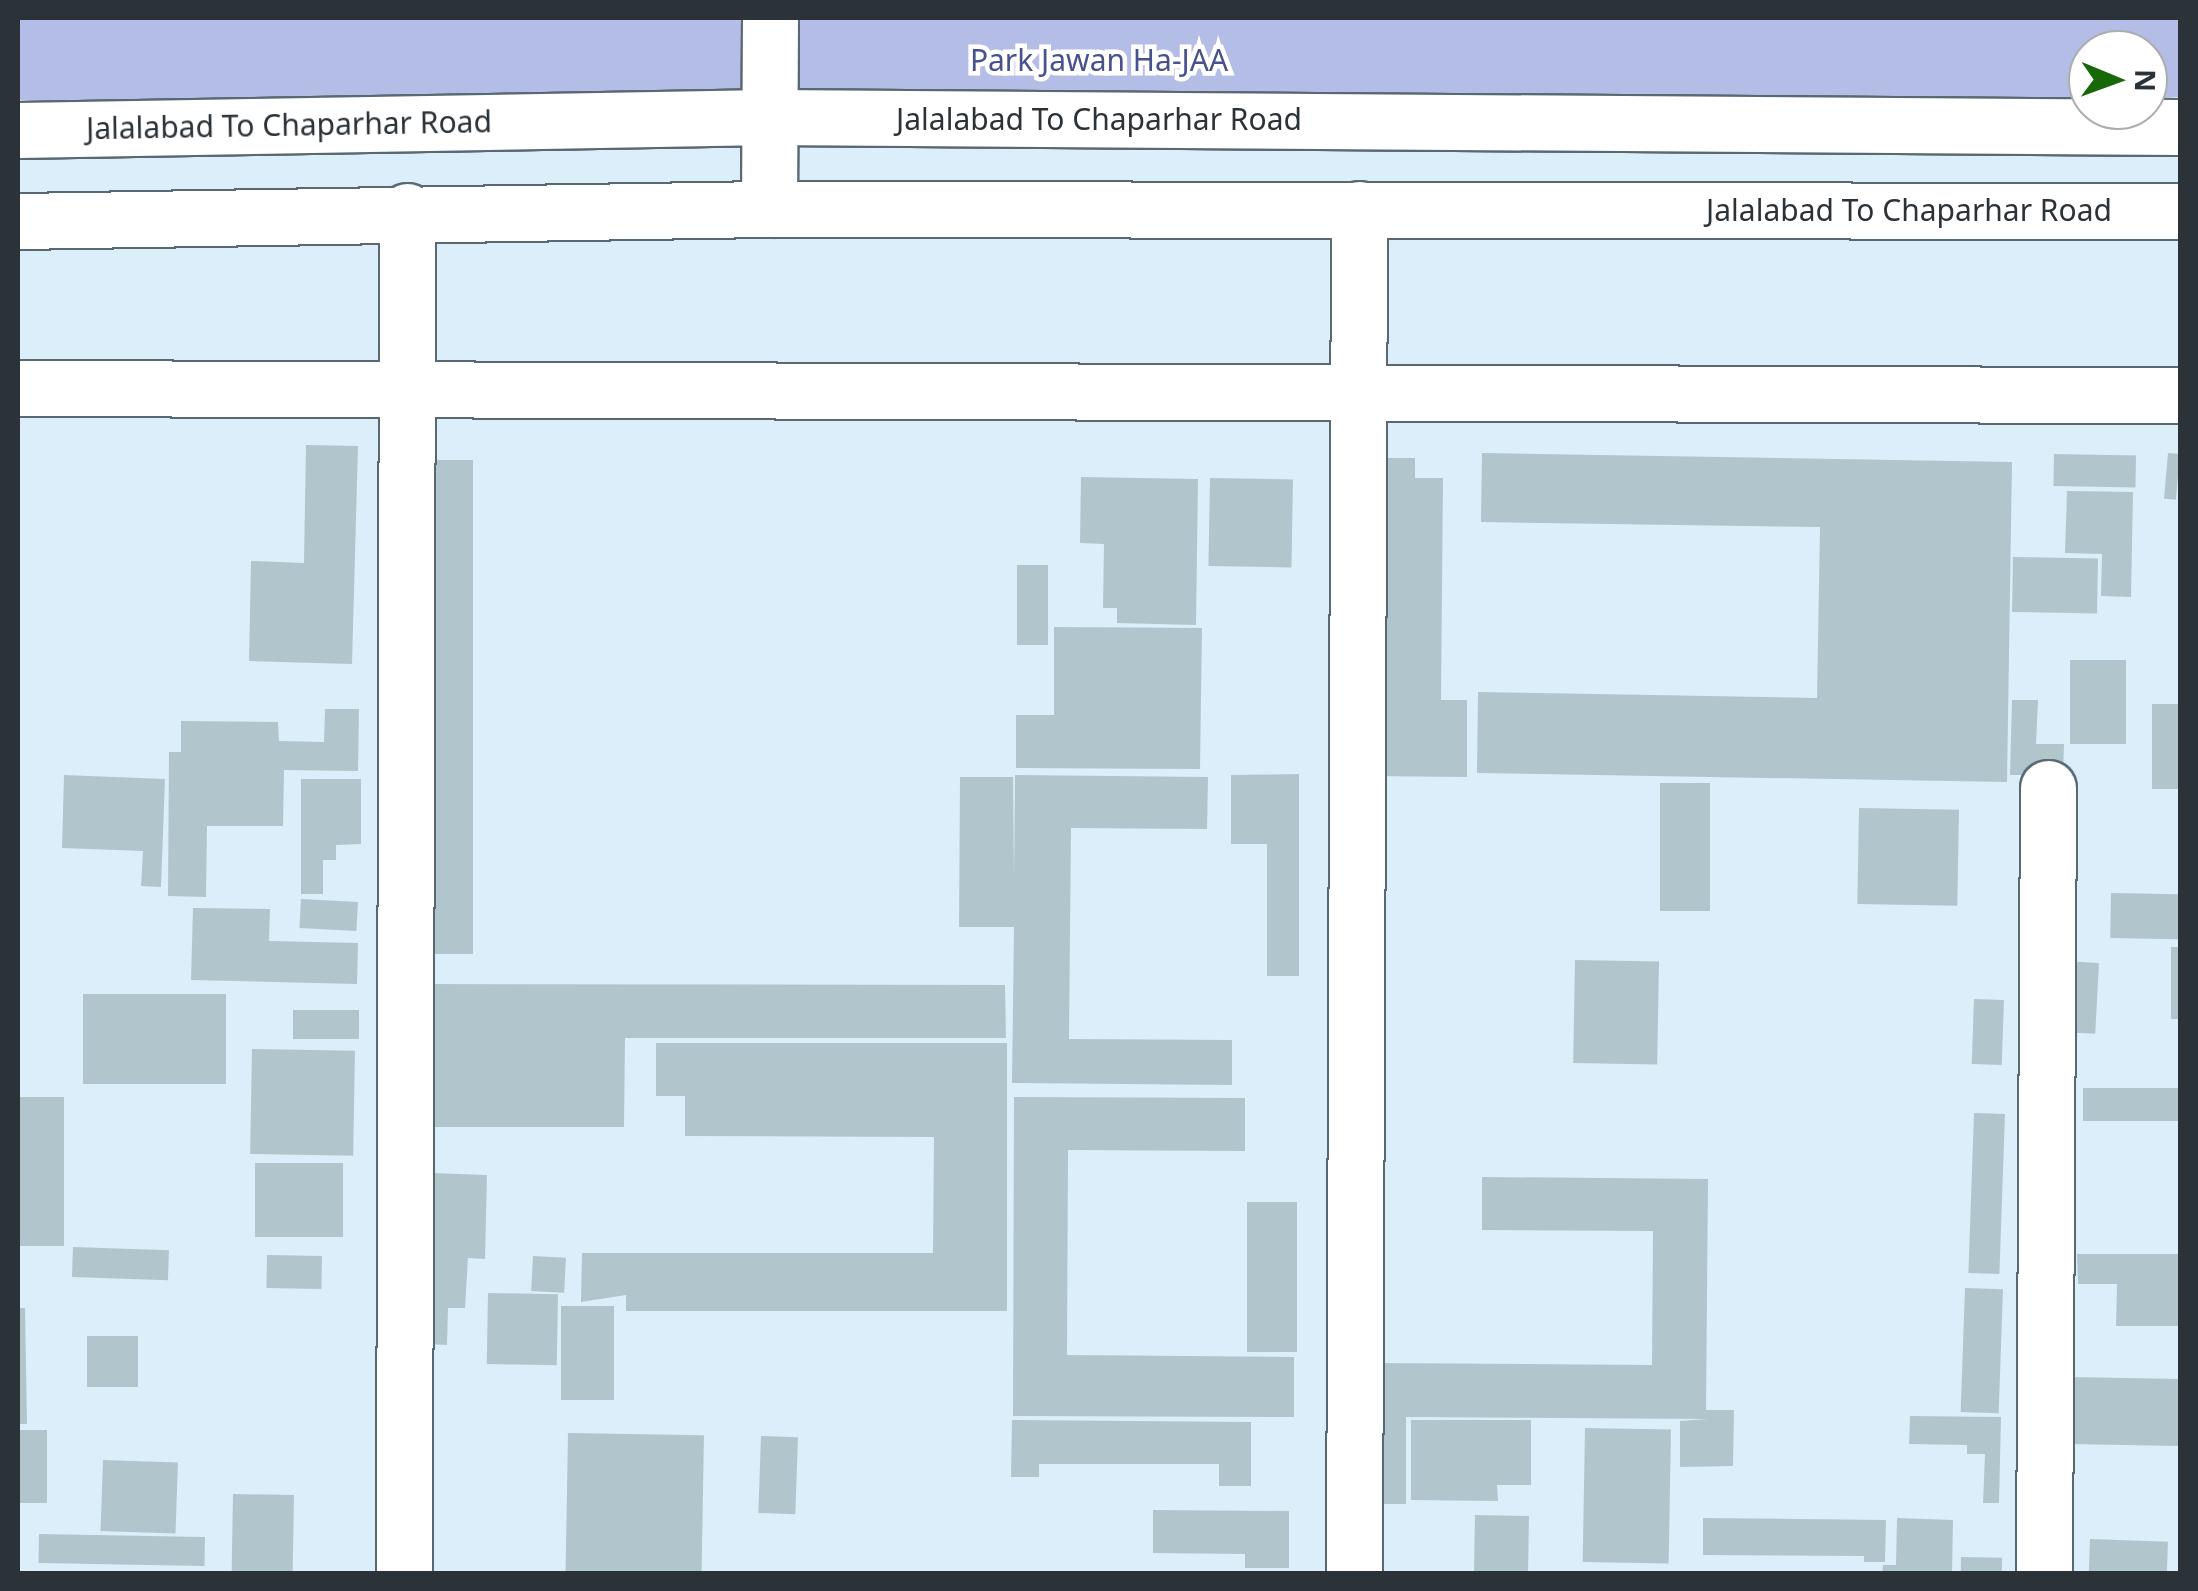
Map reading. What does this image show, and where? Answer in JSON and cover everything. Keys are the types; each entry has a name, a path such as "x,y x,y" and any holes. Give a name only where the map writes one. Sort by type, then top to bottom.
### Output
{"street":[{"path":"769,209 770,18"},
{"name":"Jalalabad To Chaparhar Road","path":"18,130 769,116 2180,127"},
{"path":"1354,1574 1359,209"},
{"path":"404,1574 408,210"},
{"name":"Jalalabad To Chaparhar Road","path":"18,222 408,210 2180,211"},
{"path":"18,388 2180,395"},
{"path":"2044,1574 2048,788"}],"green space":[{"name":"Park Jawan Ha-JAA","path":"18,18 2180,18 2180,97 2168,97 2168,30 2068,30 2068,98 18,100"}],"building":[{"path":"306,445 358,446 352,664 249,661 251,561 304,563"},
{"path":"1482,453 2012,462 2007,782 1477,773 1478,692 1817,698 1820,527 1481,522"},
{"path":"2168,453 2180,454 2176,500 2164,499"},
{"path":"2054,454 2136,455 2135,487 2053,486"},
{"path":"1370,458 1415,458 1415,478 1443,478 1441,700 1467,700 1467,777 1368,776"},
{"path":"417,460 473,460 473,954 417,954"},
{"path":"1081,477 1198,479 1196,625 1117,623 1117,608 1103,608 1104,544 1080,543"},
{"path":"1210,478 1293,479 1291,567 1208,566"},
{"path":"2067,491 2133,492 2131,597 2101,596 2102,554 2065,553"},
{"path":"2013,557 2098,558 2097,613 2012,612"},
{"path":"1017,565 1048,565 1048,645 1017,645"},
{"path":"1054,627 1202,628 1200,769 1016,768 1016,715 1054,715"},
{"path":"2070,660 2126,660 2126,744 2070,744"},
{"path":"2012,700 2038,700 2036,744 2064,744 2063,775 2010,775"},
{"path":"2152,704 2180,704 2180,789 2152,789"},
{"path":"325,709 359,709 358,771 284,770 283,826 207,826 206,897 168,896 169,752 181,752 181,721 278,722 279,741 324,742"},
{"path":"1299,774 1299,976 1267,976 1267,844 1231,844 1231,775"},
{"path":"64,775 165,779 161,887 141,886 143,851 62,848"},
{"path":"1015,775 1208,777 1207,829 1071,828 1069,1039 1232,1040 1232,1085 1012,1083 1014,927 959,927 960,777 1013,777 1014,877"},
{"path":"301,779 361,779 361,844 336,845 336,860 323,860 323,894 301,894"},
{"path":"1660,783 1710,783 1710,911 1660,911"},
{"path":"1859,808 1959,810 1957,906 1857,904"},
{"path":"2111,893 2179,894 2178,939 2110,938"},
{"path":"301,899 358,902 356,931 299,928"},
{"path":"193,908 270,909 269,941 358,943 357,984 191,980"},
{"path":"2171,947 2180,947 2180,1019 2171,1019"},
{"path":"1575,960 1659,961 1657,1064 1573,1063"},
{"path":"2063,961 2099,963 2095,1034 2059,1032"},
{"path":"420,984 1005,985 1006,1038 625,1038 624,1127 419,1127"},
{"path":"83,994 226,994 226,1084 83,1084"},
{"path":"1974,999 2004,1000 2002,1065 1972,1064"},
{"path":"293,1010 359,1010 359,1039 293,1039"},
{"path":"656,1043 1007,1043 1007,1311 626,1311 626,1295 581,1302 582,1253 933,1253 934,1137 685,1136 685,1096 656,1096"},
{"path":"252,1049 355,1051 353,1156 250,1154"},
{"path":"2083,1088 2180,1088 2180,1121 2083,1121"},
{"path":"18,1097 64,1097 64,1246 18,1246"},
{"path":"1014,1097 1245,1098 1245,1151 1068,1150 1067,1355 1294,1357 1294,1417 1013,1416"},
{"path":"1974,1113 2005,1114 1999,1274 1968,1273"},
{"path":"255,1163 343,1163 343,1237 255,1237"},
{"path":"431,1173 487,1175 485,1259 468,1258 465,1308 448,1308 447,1345 425,1344"},
{"path":"1482,1177 1708,1179 1706,1410 1734,1410 1733,1466 1680,1467 1680,1421 1708,1419 1406,1417 1406,1504 1371,1504 1371,1363 1652,1365 1653,1231 1482,1230"},
{"path":"1247,1202 1297,1202 1297,1352 1247,1352"},
{"path":"73,1247 169,1250 168,1280 72,1277"},
{"path":"2077,1254 2180,1254 2180,1326 2116,1326 2117,1284 2078,1284"},
{"path":"267,1255 322,1256 321,1289 266,1288"},
{"path":"533,1256 566,1258 564,1293 531,1291"},
{"path":"1965,1288 2003,1289 1999,1413 1961,1412"},
{"path":"488,1293 558,1294 557,1365 487,1364"},
{"path":"561,1306 614,1306 614,1400 561,1400"},
{"path":"18,1308 25,1308 27,1424 18,1424"},
{"path":"87,1336 138,1336 138,1387 87,1387"},
{"path":"2071,1377 2180,1379 2179,1446 2070,1444"},
{"path":"1910,1416 2001,1417 1999,1503 1983,1503 1985,1454 1967,1454 1967,1445 1909,1444"},
{"path":"1012,1420 1251,1422 1251,1486 1219,1486 1219,1464 1039,1464 1039,1477 1011,1477"},
{"path":"1411,1420 1531,1420 1531,1485 1497,1485 1498,1501 1411,1500"},
{"path":"1585,1428 1671,1430 1669,1563 1583,1562"},
{"path":"18,1430 47,1430 47,1503 18,1503"},
{"path":"568,1433 704,1435 702,1574 566,1572"},
{"path":"761,1436 798,1437 795,1514 758,1513"},
{"path":"103,1460 178,1463 175,1534 101,1531"},
{"path":"233,1494 294,1495 293,1574 232,1574"},
{"path":"1153,1510 1289,1511 1289,1568 1245,1568 1245,1554 1153,1553"},
{"path":"1475,1515 1529,1516 1528,1574 1474,1574"},
{"path":"1703,1518 1886,1520 1885,1562 1864,1562 1864,1556 1703,1555"},
{"path":"1897,1518 1953,1520 1952,1574 1882,1574 1883,1565 1896,1565"},
{"path":"39,1534 205,1537 204,1566 38,1563"},
{"path":"2090,1539 2168,1542 2167,1574 2089,1574"},
{"path":"1961,1557 2002,1558 2002,1574 1961,1574"}]}
